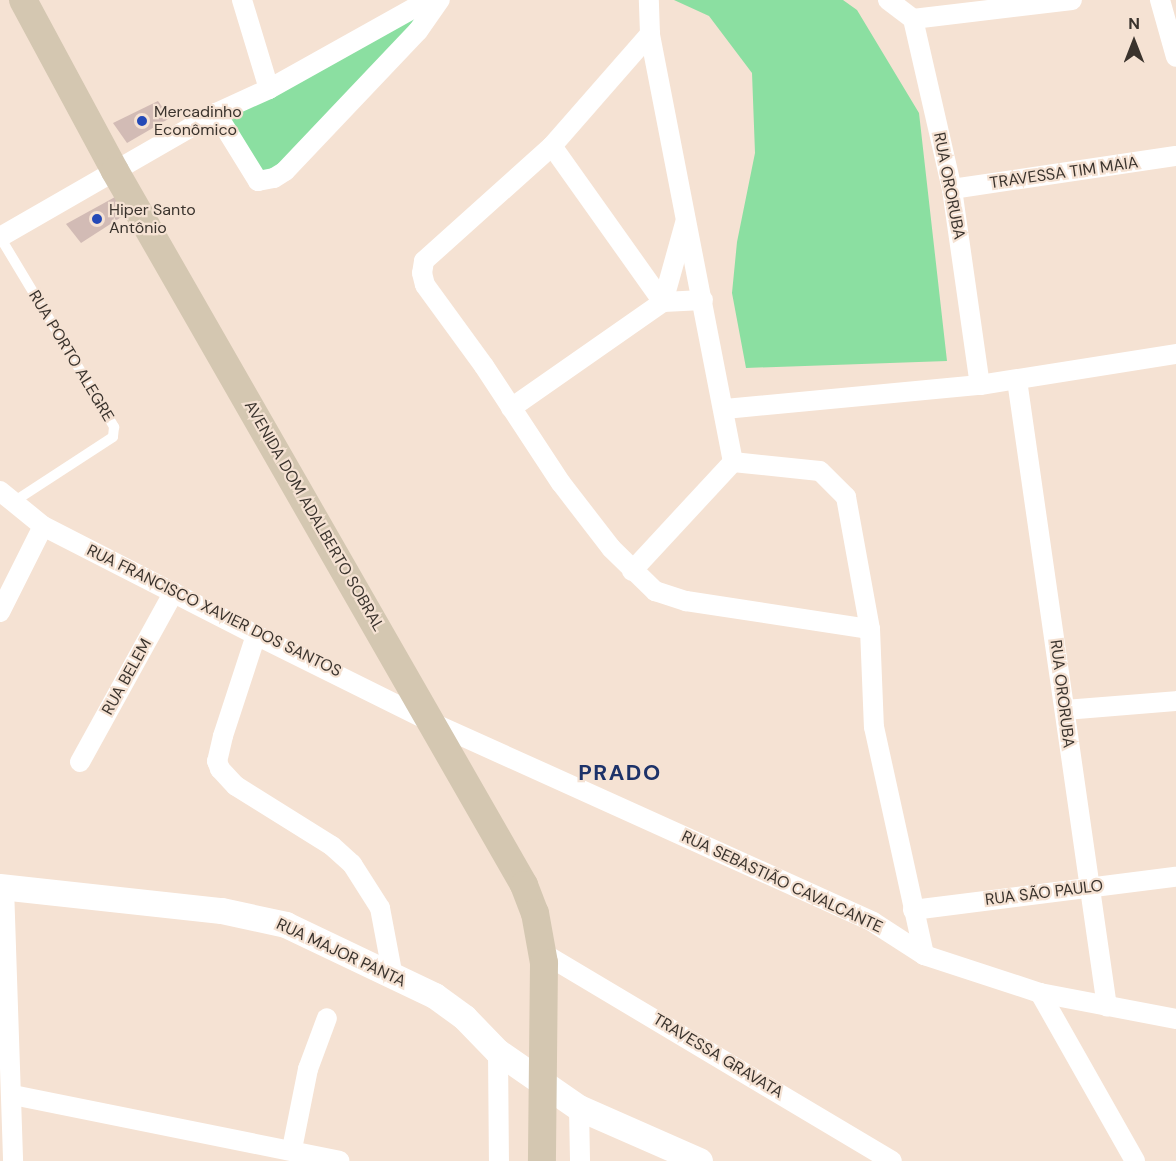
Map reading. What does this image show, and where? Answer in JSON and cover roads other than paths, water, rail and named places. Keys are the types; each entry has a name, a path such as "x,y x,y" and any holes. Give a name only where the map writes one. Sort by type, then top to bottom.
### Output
{"main road":[{"name":"AVENIDA DOM ADALBERTO SOBRAL","path":"23,0 115,171 524,885 535,913 544,958 545,1049 542,1161"}],"street":[{"path":"242,0 269,89"},
{"path":"0,237 216,113 269,89 428,0"},
{"path":"216,113 258,182 274,178 285,171 418,31 440,0"},
{"path":"649,0 650,34 704,300 733,462"},
{"path":"888,0 914,19 1072,0"},
{"path":"1160,0 1176,57"},
{"name":"RUA ORORUBA","path":"914,19 952,189 980,385"},
{"path":"650,34 552,146 424,261 422,273 435,300 561,483 632,571 655,591 686,601 870,629"},
{"path":"552,146 663,302"},
{"name":"TRAVESSA TIM MAIA","path":"952,189 1176,156"},
{"path":"663,302 687,217"},
{"path":"511,408 663,302 704,300"},
{"path":"725,409 980,385 1176,354"},
{"name":"RUA ORORUBA","path":"1017,380 1065,710 1088,888 1107,1007"},
{"path":"632,571 733,462"},
{"path":"733,462 820,471 846,496 870,629 874,727 924,955"},
{"name":"RUA FRANCISCO XAVIER DOS SANTOS","path":"8,496 43,526 433,723"},
{"path":"0,612 43,526"},
{"name":"RUA BELEM","path":"80,762 174,592"},
{"path":"256,635 223,736 217,761 220,769 236,786 332,846 352,864 380,908 393,977"},
{"path":"1065,710 1176,701"},
{"name":"RUA SEBASTIÃO CAVALCANTE","path":"433,723 873,922 924,955 1041,993 1176,1019"},
{"name":"RUA SÃO PAULO","path":"913,910 1176,877"},
{"path":"2,887 13,1095 13,1161"},
{"name":"RUA MAJOR PANTA","path":"2,887 259,917 286,925 451,1007 498,1052 544,1081 579,1108 700,1161"},
{"name":"TRAVESSA GRAVATA","path":"544,958 892,1161"},
{"path":"1041,993 1135,1161"},
{"path":"291,1149 308,1069 327,1018"},
{"path":"498,1052 499,1161"},
{"path":"13,1095 291,1149 339,1161"},
{"path":"579,1108 580,1161"}],"lane":[{"name":"RUA PORTO ALEGRE","path":"0,237 114,427 113,437 8,496"}],"place":[{"name":"Mercadinho Econômico","path":"142,121"},
{"name":"Hiper Santo Antônio","path":"97,219"}],"district":[{"name":"PRADO","path":"620,773"}]}
